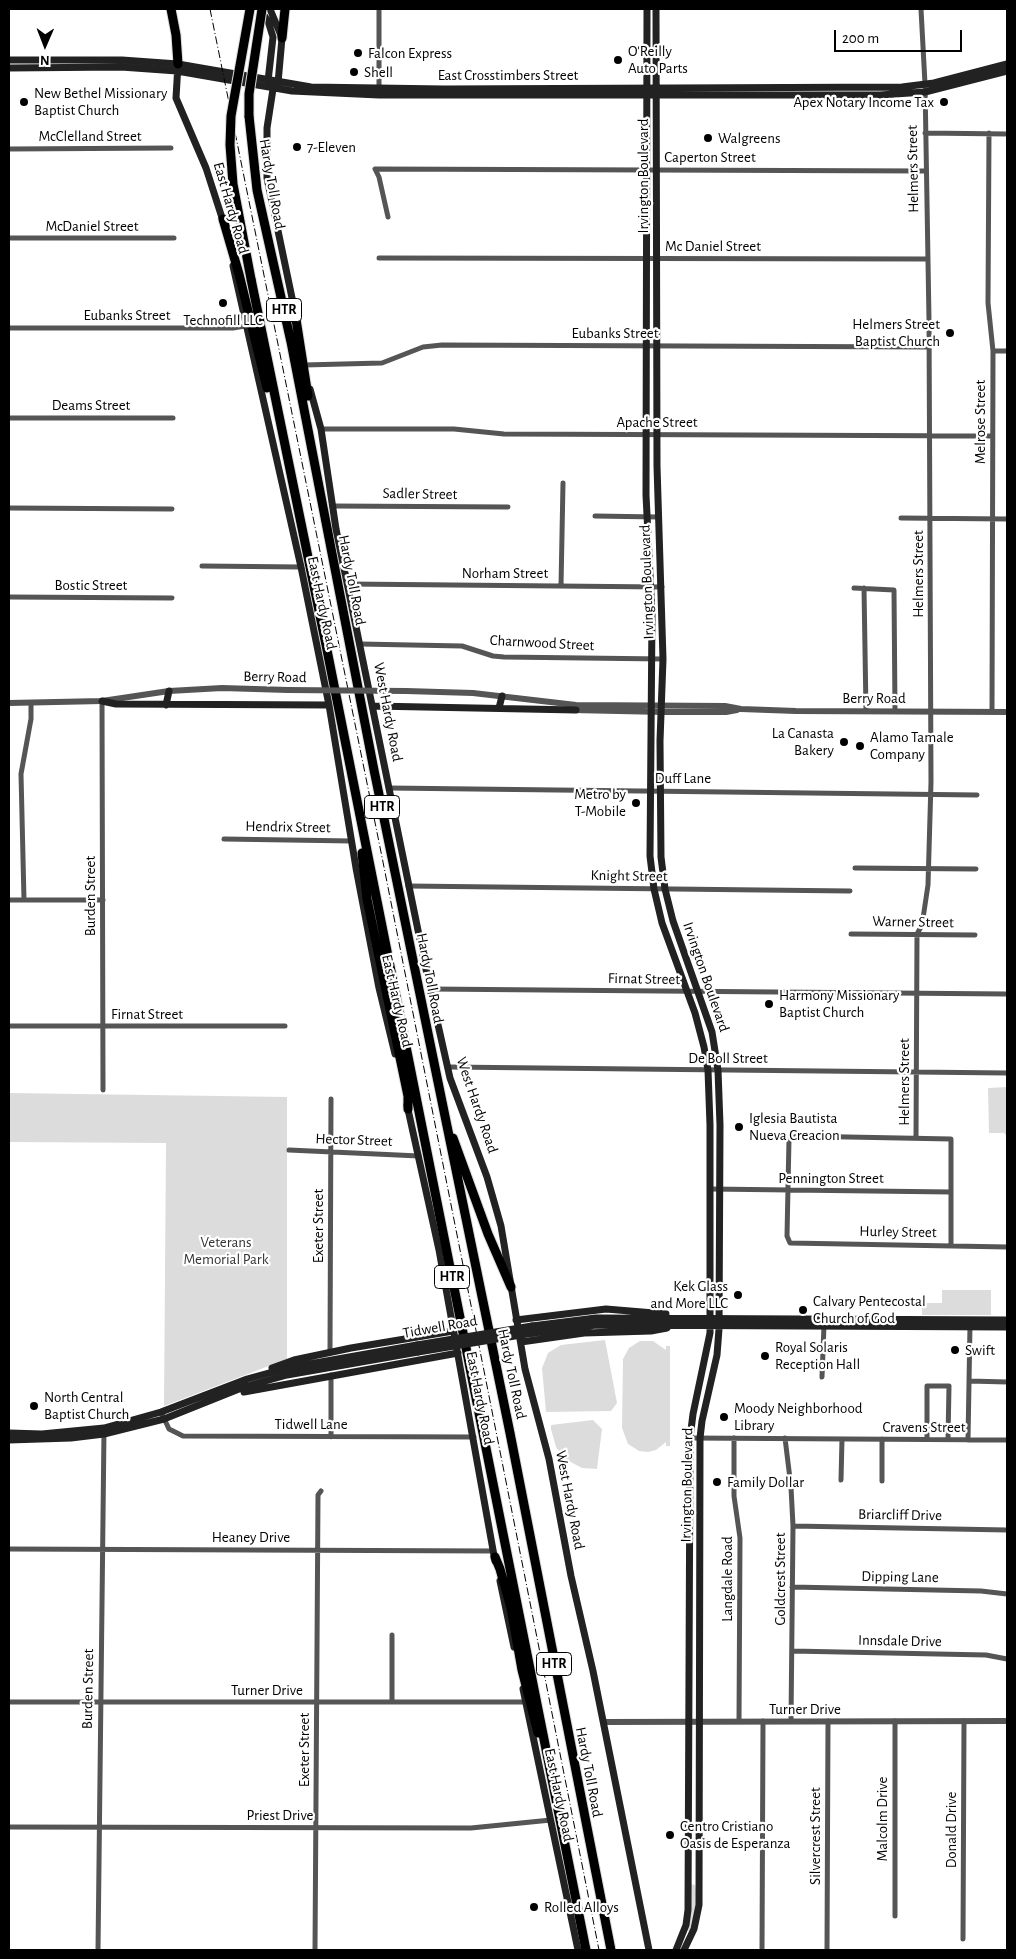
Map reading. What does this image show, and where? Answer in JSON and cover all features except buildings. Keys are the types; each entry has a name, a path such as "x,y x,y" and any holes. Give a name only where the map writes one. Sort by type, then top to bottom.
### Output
{"highway":[{"path":"171,9 176,35 177,67"},
{"name":"HTR","path":"250,9 231,116 230,145 233,184 250,279 353,781 586,1950"},
{"name":"Hardy Toll Road","path":"261,9 249,94 249,116 257,190 328,504 443,1110 510,1433 611,1950"},
{"path":"282,38 286,9"},
{"path":"223,219 239,274 266,385 282,433"},
{"path":"295,313 328,504"},
{"path":"353,781 367,899 408,1096 408,1109"},
{"path":"443,1110 488,1234 511,1287"},
{"path":"494,1554 500,1568 511,1608 522,1670 542,1751 552,1773"}],"main road":[{"path":"261,9 268,20 273,37 268,80 275,86"},
{"path":"270,9 282,38"},
{"name":"Irvington Boulevard","path":"647,9 645,346 646,517 652,659 650,856 654,889 662,923 687,992 704,1047 708,1070 710,1190 710,1321 708,1352 692,1414 690,1438 688,1935 676,1950"},
{"name":"Irvington Boulevard","path":"656,9 656,434 663,659 661,857 665,889 673,921 712,1032 718,1070 720,1190 720,1321 717,1356 700,1438 699,1905 684,1950"},
{"name":"West Hardy Road","path":"282,38 266,139 266,178 295,313 304,365 321,429 328,504 348,584 408,886 448,1068 496,1206 527,1378 549,1459 571,1576 603,1722 649,1950"},
{"path":"647,49 656,49"},
{"name":"East Crosstimbers Street","path":"9,60 177,67 268,80"},
{"name":"East Crosstimbers Street","path":"9,68 83,64"},
{"name":"East Crosstimbers Street","path":"177,67 275,86 328,90 848,92 925,88 982,73 1007,64"},
{"name":"East Hardy Road","path":"177,67 176,98 206,168 223,219 245,326 301,567 329,705 379,988 419,1156 474,1437 494,1554 578,1950"},
{"name":"East Crosstimbers Street","path":"982,73 1007,71"},
{"path":"649,559 652,567 660,573"},
{"path":"166,705 169,691"},
{"path":"499,708 502,696"},
{"path":"102,701 116,704 166,705 329,705"},
{"path":"373,706 576,710"},
{"path":"709,1254 720,1254"},
{"path":"516,1320 606,1309 642,1311 686,1317"},
{"name":"Tidwell Road","path":"533,1333 596,1318 686,1317 710,1321"},
{"path":"530,1318 525,1326 525,1332 526,1336 533,1333"},
{"name":"Tidwell Road","path":"163,1416 247,1379 287,1368 596,1325 683,1325 710,1321 970,1323 1007,1320"},
{"name":"Tidwell Road","path":"970,1323 1007,1327"},
{"path":"247,1379 294,1360 453,1331"},
{"path":"437,1333 449,1341 450,1349 445,1355"},
{"path":"521,1342 533,1333"},
{"name":"Tidwell Road","path":"9,1440 104,1431 163,1416 286,1375 417,1349"},
{"path":"212,1399 331,1375 458,1353"},
{"path":"699,1387 704,1394 702,1421"},
{"name":"Tidwell Road","path":"9,1433 42,1437"},
{"path":"689,1502 700,1502"},
{"path":"689,1566 700,1565"},
{"path":"689,1644 699,1644"},
{"path":"689,1780 699,1779"},
{"path":"688,1877 698,1877"}],"street":[{"path":"379,9 379,91"},
{"name":"Helmers Street","path":"916,1137 917,934 922,925 928,885 931,711 928,259 924,133 925,88 921,9"},
{"path":"924,133 1007,134"},
{"name":"Melrose Street","path":"989,133 988,303 993,351 992,712"},
{"name":"McClelland Street","path":"9,149 171,148"},
{"name":"Caperton Street","path":"388,217 375,169 926,171"},
{"name":"McDaniel Street","path":"9,238 174,238"},
{"name":"Mc Daniel Street","path":"379,258 928,259"},
{"name":"Eubanks Street","path":"9,328 233,328 245,326"},
{"name":"Eubanks Street","path":"304,365 382,364 423,347 442,345 929,347"},
{"path":"993,351 1007,351"},
{"name":"Deams Street","path":"9,418 173,418"},
{"name":"Apache Street","path":"321,429 454,429 504,434 992,436"},
{"path":"561,586 563,483"},
{"name":"Sadler Street","path":"328,504 508,507"},
{"path":"9,508 172,509"},
{"path":"596,516 658,517"},
{"path":"901,518 1007,519"},
{"path":"202,566 301,567"},
{"name":"Norham Street","path":"348,584 662,587"},
{"path":"854,588 892,588 895,591 895,711"},
{"path":"864,588 866,711"},
{"name":"Bostic Street","path":"9,597 172,598"},
{"name":"Charnwood Street","path":"360,644 462,646 493,656 663,659"},
{"name":"Berry Road","path":"9,703 102,701 169,691 222,688 406,691 502,696 576,705 661,709 725,706 741,709 1007,712"},
{"name":"Burden Street","path":"102,701 103,1090"},
{"name":"Berry Road","path":"542,702 576,710 652,708"},
{"path":"24,900 21,774 31,720 31,703"},
{"name":"Duff Lane","path":"389,788 977,795"},
{"name":"Hendrix Street","path":"224,839 352,841"},
{"path":"854,868 976,869"},
{"name":"Knight Street","path":"408,886 850,891"},
{"path":"9,900 103,900"},
{"name":"Warner Street","path":"851,934 975,935"},
{"name":"Firnat Street","path":"430,989 1007,994"},
{"name":"Firnat Street","path":"9,1026 285,1026"},
{"name":"De Boll Street","path":"448,1068 1007,1073"},
{"name":"Exeter Street","path":"330,1352 331,1099"},
{"path":"787,1190 790,1138 916,1137 952,1139 951,1245"},
{"name":"Hector Street","path":"289,1150 419,1156"},
{"name":"Pennington Street","path":"710,1190 952,1192"},
{"name":"Hurley Street","path":"787,1190 786,1236 789,1242 796,1244 1007,1246"},
{"path":"822,1377 824,1323"},
{"path":"968,1440 970,1323"},
{"path":"331,1375 331,1436"},
{"path":"969,1381 1007,1382"},
{"path":"927,1439 928,1386 949,1386 948,1439"},
{"name":"Tidwell Lane","path":"163,1416 171,1431 183,1436 474,1437"},
{"name":"Burden Street","path":"98,1950 104,1431"},
{"name":"Cravens Street","path":"690,1438 1007,1440"},
{"name":"Langdale Road","path":"734,1438 734,1496 740,1538 739,1721"},
{"name":"Goldcrest Street","path":"785,1438 790,1470 793,1526 791,1721"},
{"path":"841,1480 842,1439"},
{"path":"882,1439 882,1481"},
{"name":"Exeter Street","path":"315,1950 318,1495 322,1491"},
{"name":"Briarcliff Drive","path":"793,1526 1007,1530"},
{"name":"Heaney Drive","path":"9,1549 318,1549 494,1554"},
{"name":"Dipping Lane","path":"792,1587 981,1591 1007,1594"},
{"path":"392,1635 392,1702"},
{"name":"Innsdale Drive","path":"792,1651 986,1656 1007,1659"},
{"name":"Turner Drive","path":"9,1702 525,1702"},
{"path":"762,1950 763,1721"},
{"name":"Silvercrest Street","path":"827,1950 828,1721"},
{"name":"Donald Drive","path":"962,1938 964,1721"},
{"name":"Turner Drive","path":"603,1722 1007,1721"},
{"name":"Malcolm Drive","path":"895,1722 895,1916"},
{"name":"Priest Drive","path":"9,1827 471,1828 551,1820"}],"green space":[{"path":"1007,1087 1007,1136 1004,1133 989,1133 988,1088"},
{"name":"Veterans Memorial Park","path":"9,1093 287,1097 287,1359 164,1406 166,1143 9,1142"},
{"path":"942,1290 991,1290 991,1315 922,1315 922,1303 942,1303"},
{"path":"605,1340 617,1403 611,1411 546,1412 542,1368 548,1353 561,1345"},
{"path":"640,1341 653,1341 666,1350 666,1346 670,1346 670,1446 666,1446 666,1442 656,1450 648,1452 639,1451 628,1444 622,1428 623,1359 629,1348"},
{"path":"593,1420 602,1429 597,1469 582,1468 565,1459 556,1447 551,1425"},
{"path":"691,1884 695,1885 696,1905 690,1931 688,1931"}],"railway":[{"path":"210,9 382,857 599,1950"}],"place":[{"name":"Falcon Express","path":"358,53"},
{"name":"O'Reilly Auto Parts","path":"618,60"},
{"name":"Shell","path":"354,72"},
{"name":"New Bethel Missionary Baptist Church","path":"24,102"},
{"name":"Apex Notary Income Tax","path":"944,102"},
{"name":"Walgreens","path":"708,138"},
{"name":"7-Eleven","path":"297,147"},
{"name":"Technofill LLC","path":"223,303"},
{"name":"Helmers Street Baptist Church","path":"950,333"},
{"name":"La Canasta Bakery","path":"844,742"},
{"name":"Alamo Tamale Company","path":"860,746"},
{"name":"Metro by T-Mobile","path":"636,803"},
{"name":"Harmony Missionary Baptist Church","path":"769,1004"},
{"name":"Iglesia Bautista Nueva Creacion","path":"739,1127"},
{"name":"Kek Glass and More LLC","path":"738,1295"},
{"name":"Calvary Pentecostal Church of God","path":"803,1310"},
{"name":"Swift","path":"955,1350"},
{"name":"Royal Solaris Reception Hall","path":"765,1356"},
{"name":"North Central Baptist Church","path":"34,1406"},
{"name":"Moody Neighborhood Library","path":"724,1417"},
{"name":"Family Dollar","path":"717,1482"},
{"name":"Centro Cristiano Oasis de Esperanza","path":"670,1835"},
{"name":"Rolled Alloys","path":"534,1907"}]}
